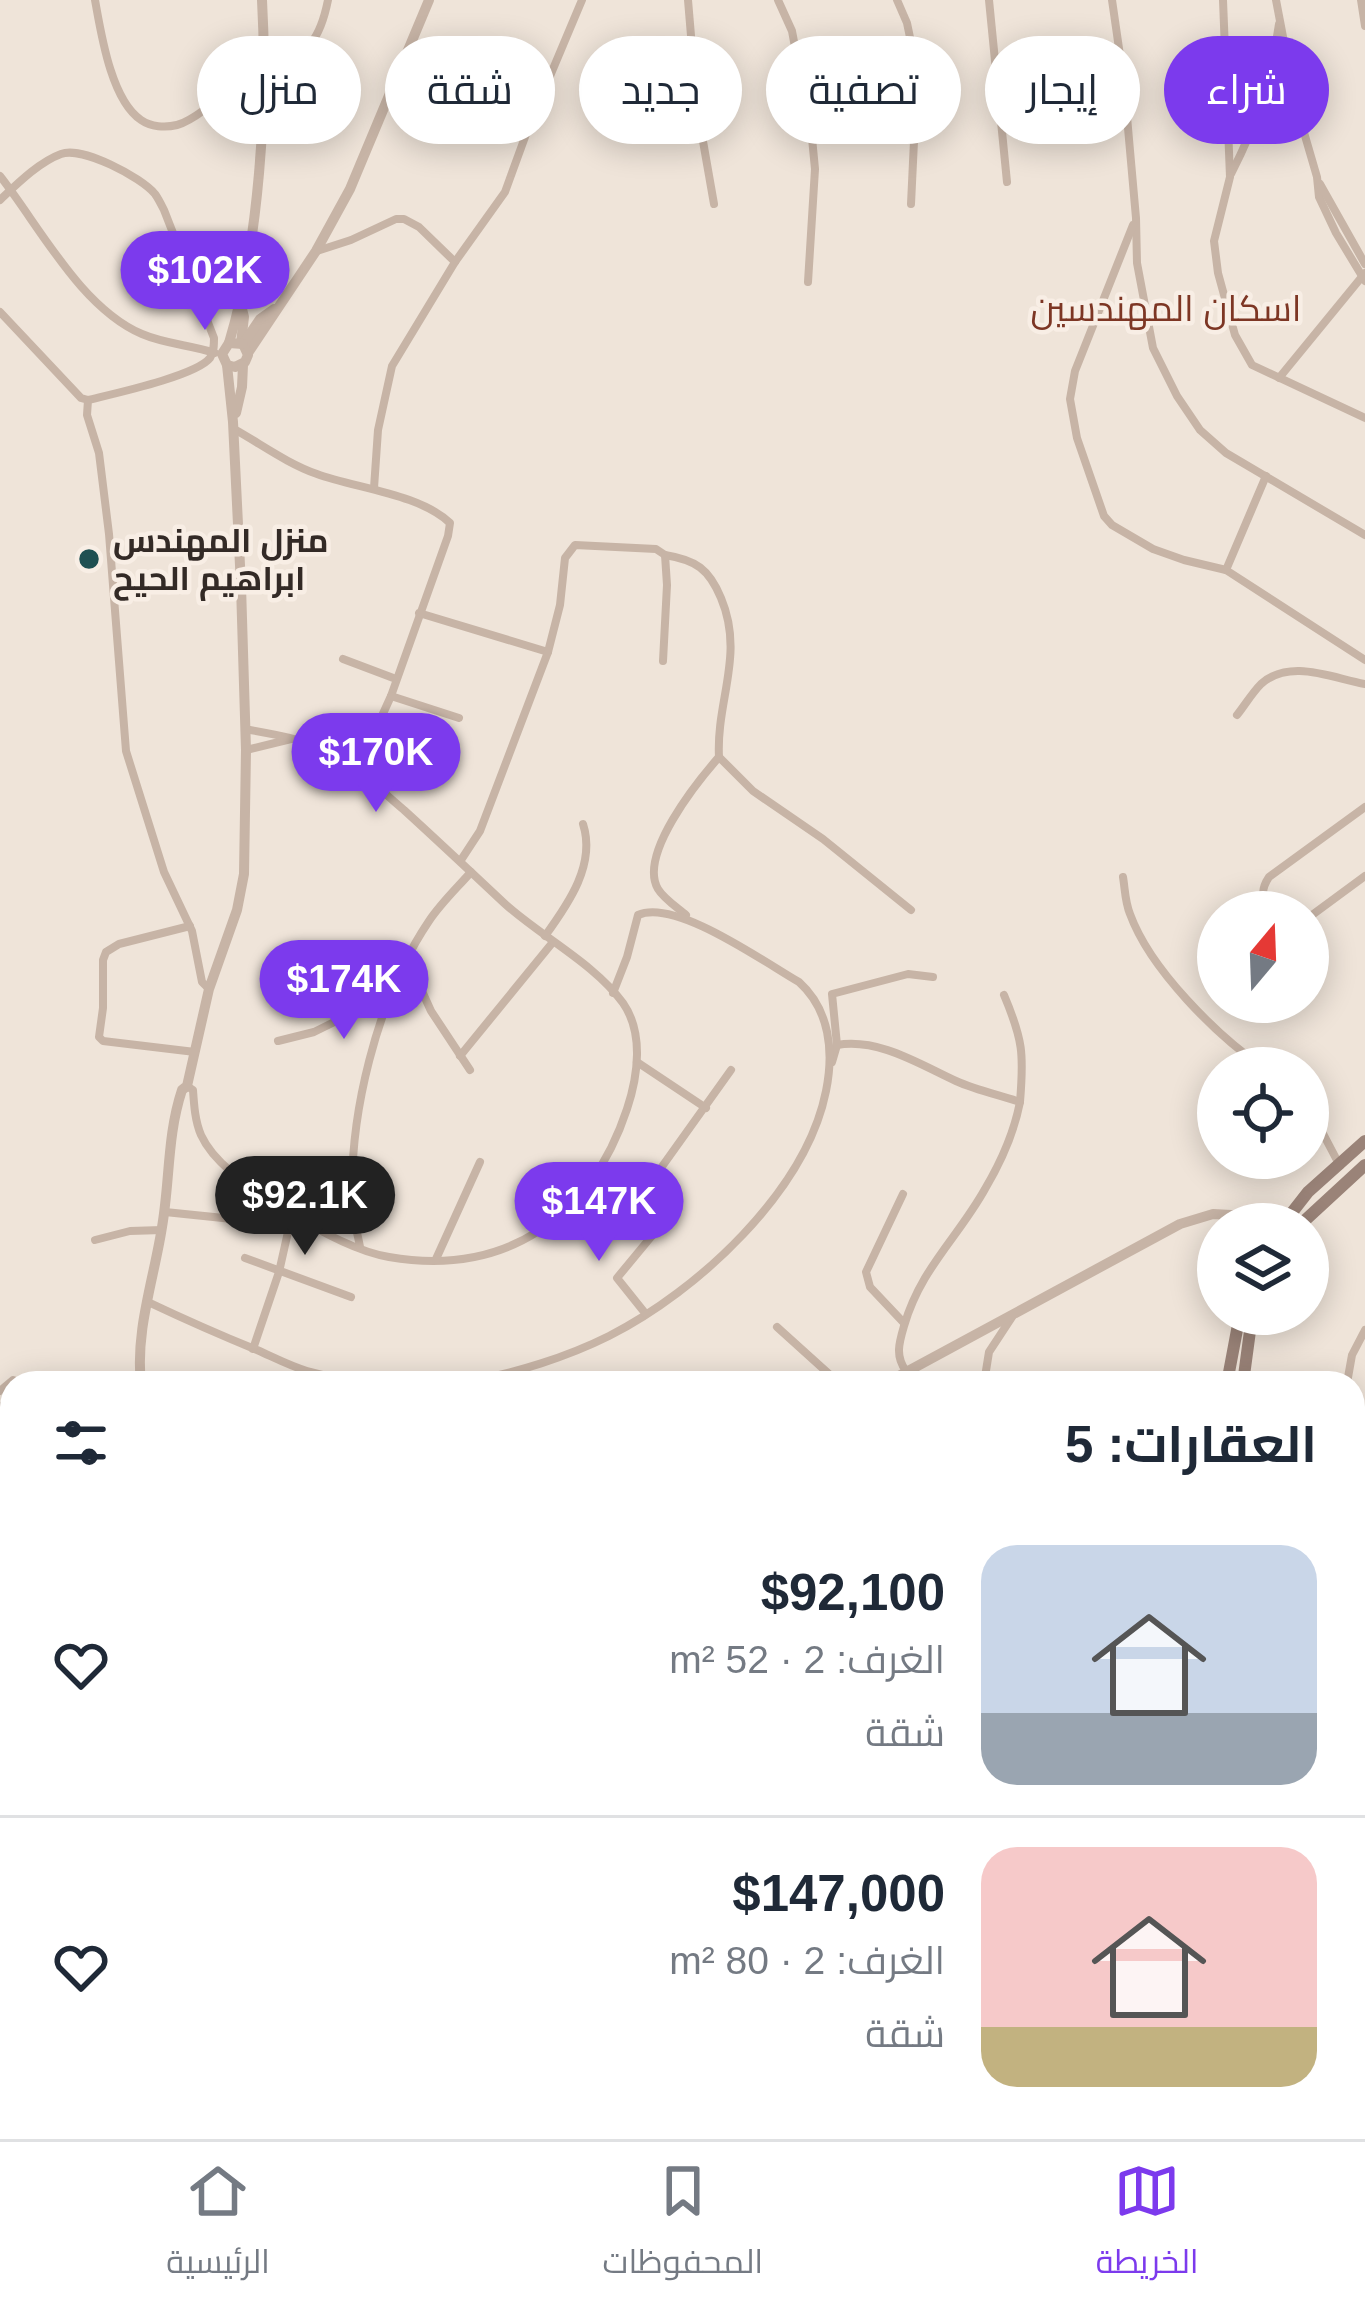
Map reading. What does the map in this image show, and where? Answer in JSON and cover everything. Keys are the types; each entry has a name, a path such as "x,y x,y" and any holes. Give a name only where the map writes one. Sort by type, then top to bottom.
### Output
{"main road":[{"path":"1301,1203 1365,1141"},
{"path":"1315,1203 1365,1165"},
{"path":"1229,1371 1236,1335"},
{"path":"1245,1371 1249,1335"}],"street":[{"path":"95,0 110,68 130,110 152,125 182,124 197,114"},
{"path":"262,0 262,36"},
{"path":"315,36 328,0"},
{"path":"0,312 88,400 126,392 233,352 277,307 316,251 350,189 429,0"},
{"path":"374,488 378,430 392,366 455,262 505,192 582,0"},
{"path":"688,0 697,107 714,204"},
{"path":"778,0 792,32 812,138 815,169 808,282"},
{"path":"897,0 908,22 912,47 908,72 915,120 911,204"},
{"path":"989,0 1007,182"},
{"path":"1112,0 1137,263 1153,348 1200,430 1226,453 1362,533 1365,521"},
{"path":"1223,0 1230,177"},
{"path":"1276,0 1295,105 1319,197 1364,273 1279,379"},
{"path":"1361,0 1365,26"},
{"path":"1280,16 1267,90 1230,177 1214,241 1222,290 1235,335 1252,365 1365,418"},
{"path":"140,1371 139,1350 162,1230 170,1136 244,874 246,750 233,352 260,144"},
{"path":"0,200 61,154 74,152 146,185 164,211 214,338 233,352"},
{"path":"0,176 57,256 112,315 143,334 233,352"},
{"path":"1136,218 1075,371 1070,399 1076,438 1097,500 1112,525 1153,549 1226,569 1365,661"},
{"path":"316,251 404,219 455,262"},
{"path":"88,400 110,533 126,751 164,872 196,943 202,982 209,989"},
{"path":"234,426 322,476 374,488 440,514 449,523 391,696 368,749 369,780"},
{"path":"1226,569 1266,476"},
{"path":"460,861 480,831 548,652 570,549 575,545 656,549 707,571 727,613 732,640 719,757 753,791 823,839 911,910"},
{"path":"663,661 665,555"},
{"path":"419,614 548,652"},
{"path":"343,659 396,679"},
{"path":"1237,716 1259,686 1285,672 1365,684"},
{"path":"391,696 459,718"},
{"path":"187,1086 193,1090 198,1130 213,1153 248,1185 292,1214 360,1247 386,1257 436,1260 488,1256 517,1245 564,1211 617,1138 637,1062 632,1019 622,1002 517,915 369,780 321,748 245,729"},
{"path":"246,750 292,738"},
{"path":"346,762 368,749"},
{"path":"719,757 698,781 658,847 654,863 657,888 688,918 811,992 828,1033 832,1063"},
{"path":"1262,891 1269,877 1365,807"},
{"path":"460,1056 549,939 586,862 589,849 583,824"},
{"path":"360,1247 353,1214 355,1157 364,1080 389,995 430,920 471,872"},
{"path":"1329,903 1365,876"},
{"path":"1123,877 1128,911 1148,948 1195,1009 1236,1047"},
{"path":"613,993 638,915 649,910 688,918"},
{"path":"190,926 119,944 106,952 99,1036 104,1041 195,1052"},
{"path":"407,958 431,1011 470,1070"},
{"path":"504,1371 613,1334 679,1291 715,1260 774,1201 815,1132 837,1045 832,994 908,974 933,977"},
{"path":"278,1041 314,1032 389,995"},
{"path":"899,1371 898,1343 913,1296 983,1194 1005,1152 1020,1102 1019,1030 1004,995"},
{"path":"837,1045 863,1044 890,1052 1020,1102"},
{"path":"637,1062 706,1108"},
{"path":"661,1168 731,1070"},
{"path":"1329,1145 1340,1166"},
{"path":"436,1260 480,1162"},
{"path":"902,1194 866,1272 870,1287 905,1324"},
{"path":"164,1212 291,1226"},
{"path":"254,1349 292,1214"},
{"path":"339,1238 353,1214"},
{"path":"910,1371 1180,1223 1197,1218"},
{"path":"645,1313 617,1278 665,1220"},
{"path":"95,1240 130,1231 162,1230"},
{"path":"244,1258 351,1297"},
{"path":"148,1302 307,1371"},
{"path":"986,1371 989,1352 1013,1316"},
{"path":"777,1328 825,1371"},
{"path":"1349,1371 1365,1330"}],"place":[{"name":"منزل المهندس ابراهيم الحيح","path":"89,559"}],"district":[{"name":"اسكان المهندسين","path":"1166,308"}]}
